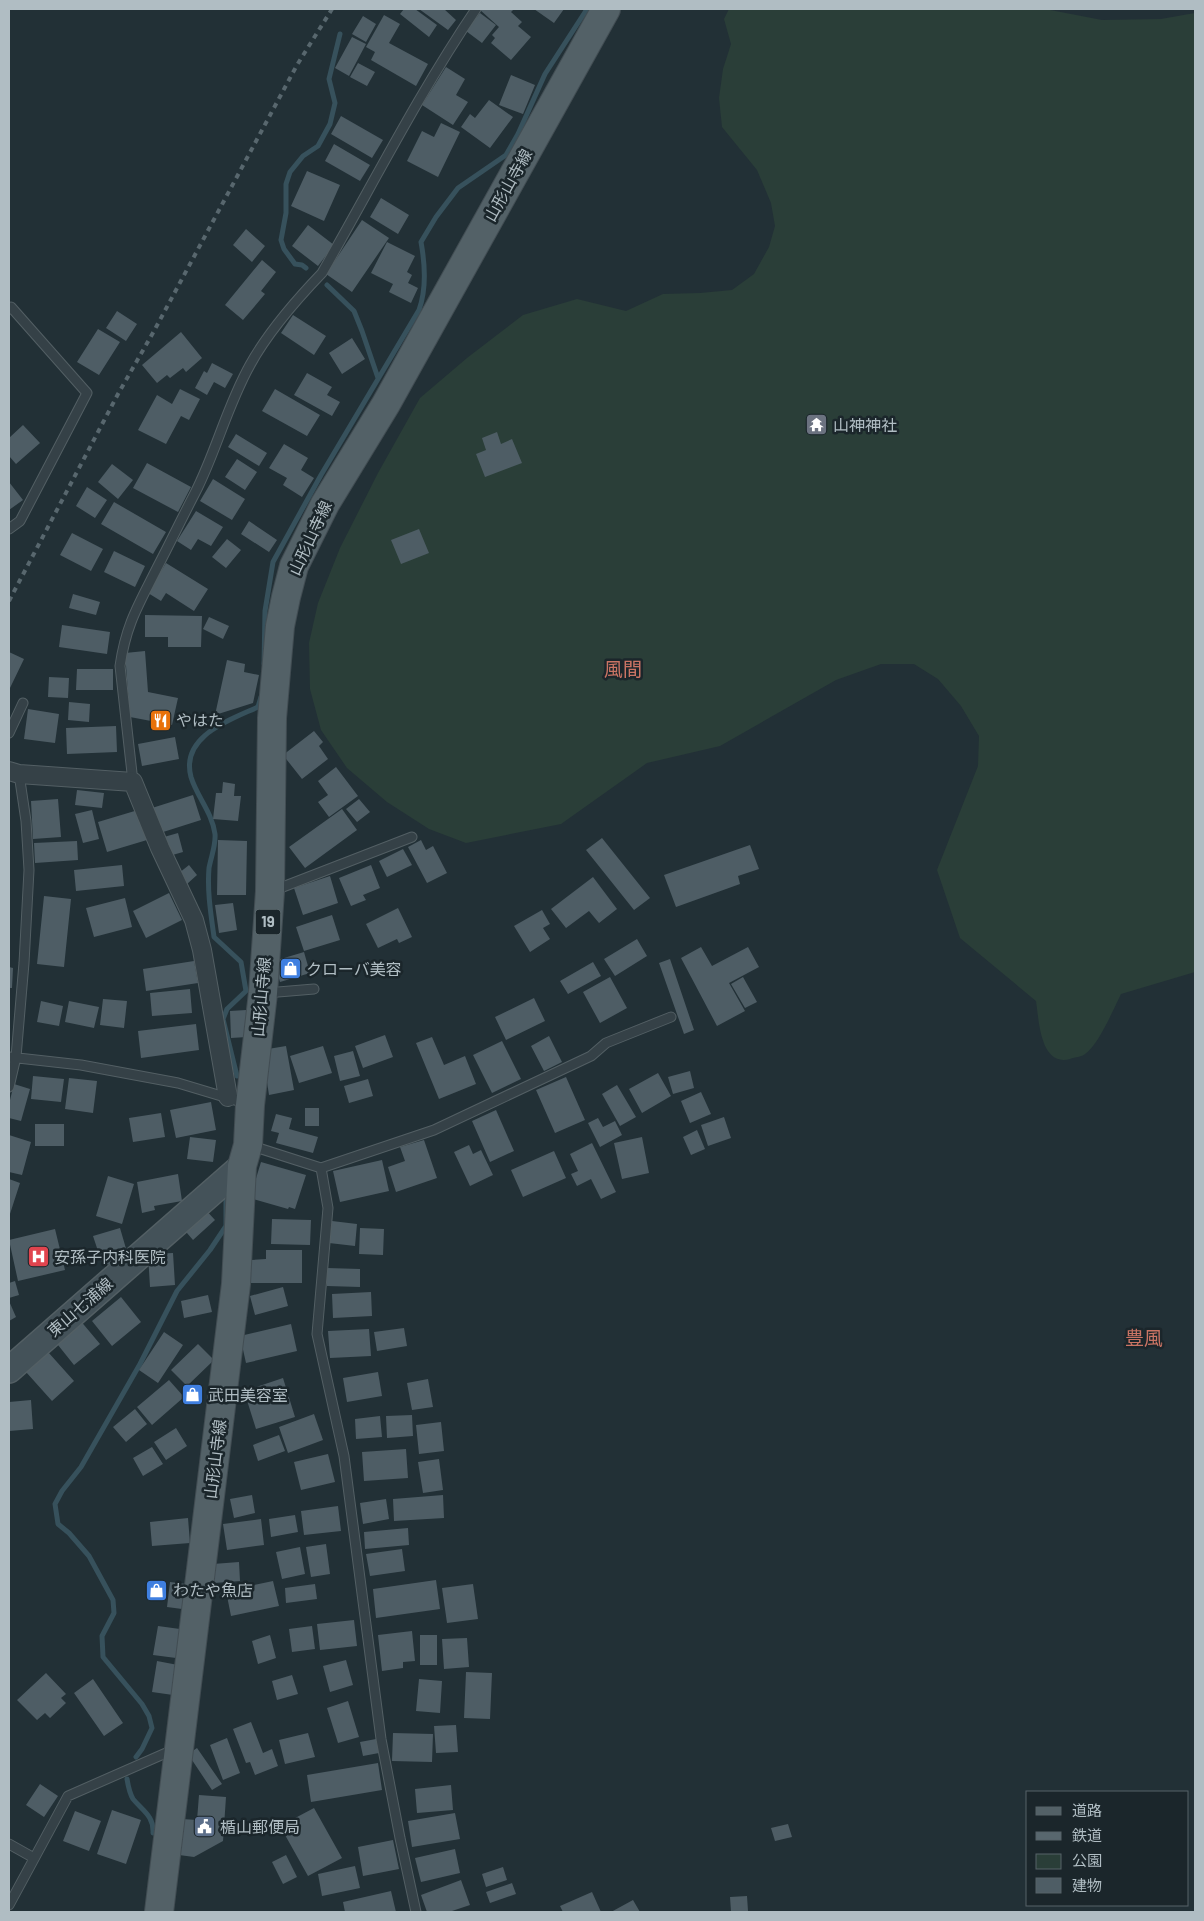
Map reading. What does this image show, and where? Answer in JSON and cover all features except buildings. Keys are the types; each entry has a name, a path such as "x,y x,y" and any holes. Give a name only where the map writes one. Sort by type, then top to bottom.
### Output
{"main road":[{"name":"山形山寺線","path":"159,1912 236,1284 245,1155 239,1101 263,993 270,892 272,718 280,626 294,566 325,504 386,404 606,9"},
{"name":"東山七浦線","path":"9,1370 245,1155"}],"street":[{"path":"14,772 133,782 160,848 194,920 239,1101"}],"lane":[{"path":"133,782 120,666 122,647 137,604 198,487 226,415 250,364 304,292 322,273 410,114 476,9"},
{"path":"9,309 11,307 87,393 20,521 9,529"},
{"path":"9,733 23,703"},
{"path":"9,1087 24,963 29,870 26,821 14,772"},
{"path":"270,892 412,837"},
{"path":"263,993 314,990"},
{"path":"245,1155 321,1168 434,1130 591,1056 606,1043 671,1017"},
{"path":"12,1057 81,1065 178,1083 239,1101"},
{"path":"321,1168 328,1208 317,1334 344,1456 381,1739 416,1912"},
{"path":"9,1905 68,1796 180,1747"},
{"path":"9,1844 34,1858"}],"green space":[{"path":"729,9 1045,9 1102,20 1161,19 1195,13 1195,972 1121,994 1095,1043 1082,1056 1060,1060 1052,1056 1047,1049 1040,1030 1036,1001 960,938 937,870 978,766 979,736 961,706 938,679 914,664 881,664 836,680 720,746 647,763 561,824 466,843 429,829 387,802 347,768 321,730 310,689 309,643 318,603 340,548 378,473 420,398 467,358 523,315 577,299 626,311 663,294 732,290 754,274 769,247 775,226 771,203 757,170 722,127 719,98 723,69 731,44 724,19"}],"waterway":[{"path":"264,664 265,611 273,562 321,475 419,310 422,302 424,276 421,242 436,217 458,188 506,155 518,134 545,74 587,9"},
{"path":"306,268 295,264 284,249 281,240 286,213 286,184 290,172 303,156 318,146 330,124 335,103 329,79 340,34"},
{"path":"327,285 354,311 378,378"},
{"path":"237,1076 223,1019 227,1009 246,991 241,962 214,937 210,903 209,868 215,834 211,819 191,777 190,763 193,751 200,740 222,724 258,707 261,697"},
{"path":"136,1757 152,1728 149,1716 142,1704 103,1657 102,1636 114,1613 113,1600 89,1556 69,1533 58,1524 55,1504 62,1491 81,1467 140,1364 177,1291 210,1250 226,1226 226,1195"},
{"path":"127,1779 133,1799 152,1822 153,1833"}],"railway":[{"path":"9,601 118,394 154,331 297,65 332,9"}],"place":[{"name":"山神神社","path":"817,425"},
{"name":"やはた","path":"160,720"},
{"name":"クローバ美容","path":"290,969"},
{"name":"安孫子内科医院","path":"38,1257"},
{"name":"武田美容室","path":"192,1395"},
{"name":"わたや魚店","path":"157,1590"},
{"name":"楯山郵便局","path":"204,1827"}],"district":[{"name":"風間","path":"623,669"},
{"name":"豊風","path":"1144,1338"}]}
